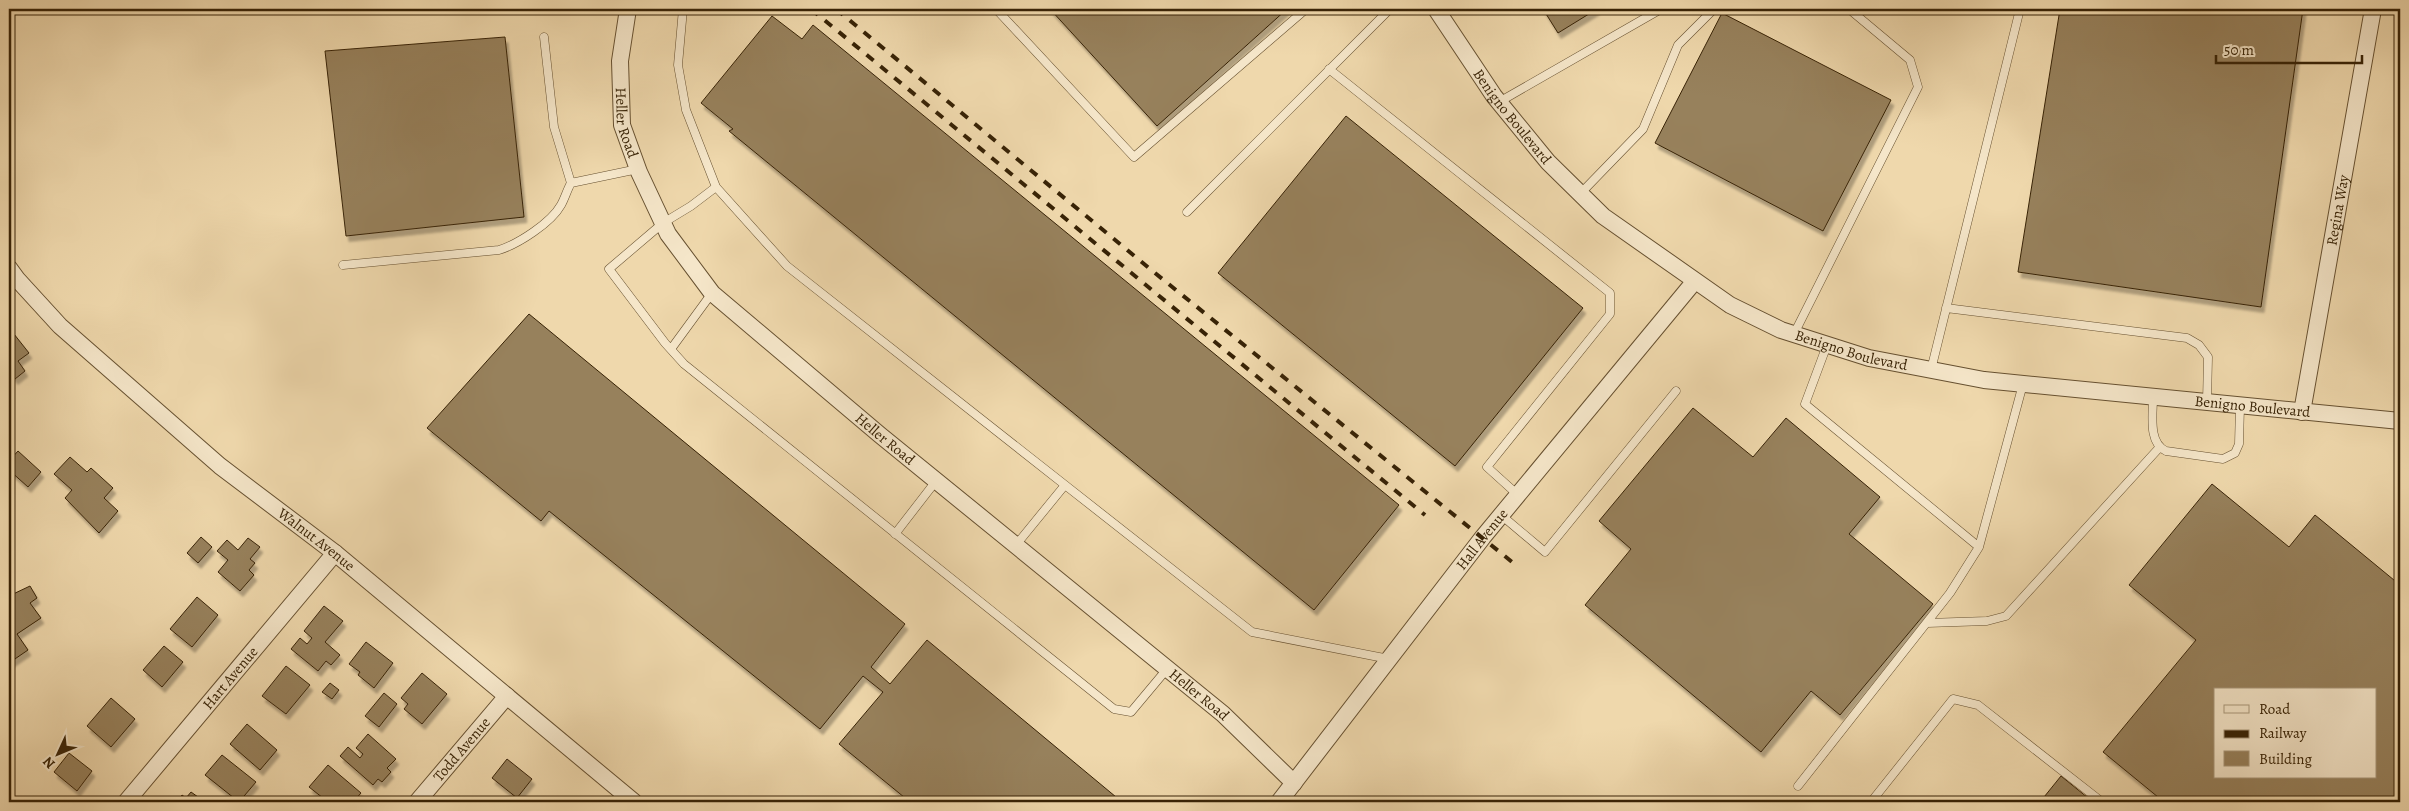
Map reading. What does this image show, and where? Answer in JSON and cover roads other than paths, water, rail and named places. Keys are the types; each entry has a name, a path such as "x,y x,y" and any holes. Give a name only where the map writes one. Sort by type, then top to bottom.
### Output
{"street":[{"name":"Heller Road","path":"628,9 620,61 622,125 638,169 668,234 712,292 936,481 1223,714 1294,783"},
{"name":"Benigno Boulevard","path":"1436,9 1499,102 1548,162 1603,216 1694,282 1730,305 1794,334 1869,358 1984,380 2400,421"},
{"name":"Regina Way","path":"2302,412 2373,9"},
{"name":"Walnut Avenue","path":"11,277 60,326 220,466 334,552 634,802"},
{"name":"Hall Avenue","path":"1279,802 1501,515 1694,282"},
{"name":"Hart Avenue","path":"126,802 334,552"},
{"name":"Todd Avenue","path":"416,802 507,696"}],"lane":[{"path":"683,9 678,65 686,110 716,187 787,266 1252,632 1389,659"},
{"path":"996,9 1134,158 1306,9"},
{"path":"1187,212 1390,9"},
{"path":"1499,102 1661,9"},
{"path":"1580,194 1643,129 1678,45 1714,9"},
{"path":"1794,334 1918,87 1910,60 1849,9"},
{"path":"1931,370 2020,9"},
{"path":"343,265 499,250 525,239 560,207 571,183 554,127 544,37"},
{"path":"1329,70 1610,293 1610,314 1486,467 1518,495"},
{"path":"571,183 638,169"},
{"path":"716,187 691,206 663,223 609,270 684,364 1114,709 1131,712 1167,669"},
{"path":"671,349 712,292"},
{"path":"1946,308 2187,338 2199,345 2208,357 2207,402"},
{"path":"1827,345 1805,404 1979,547"},
{"path":"1798,786 1950,593 1979,547 2023,384"},
{"path":"1501,515 1545,552 1676,392"},
{"path":"2153,397 2154,441 2159,448 2166,452 2223,458 2235,453 2239,444 2240,406"},
{"path":"1927,623 1987,621 2006,616 2159,448"},
{"path":"895,534 936,481"},
{"path":"1016,546 1065,485"},
{"path":"1871,802 1953,699 1978,706 2102,802"}],"railway":[{"path":"811,9 1425,515"},
{"path":"836,9 1155,273 1517,566"}]}
